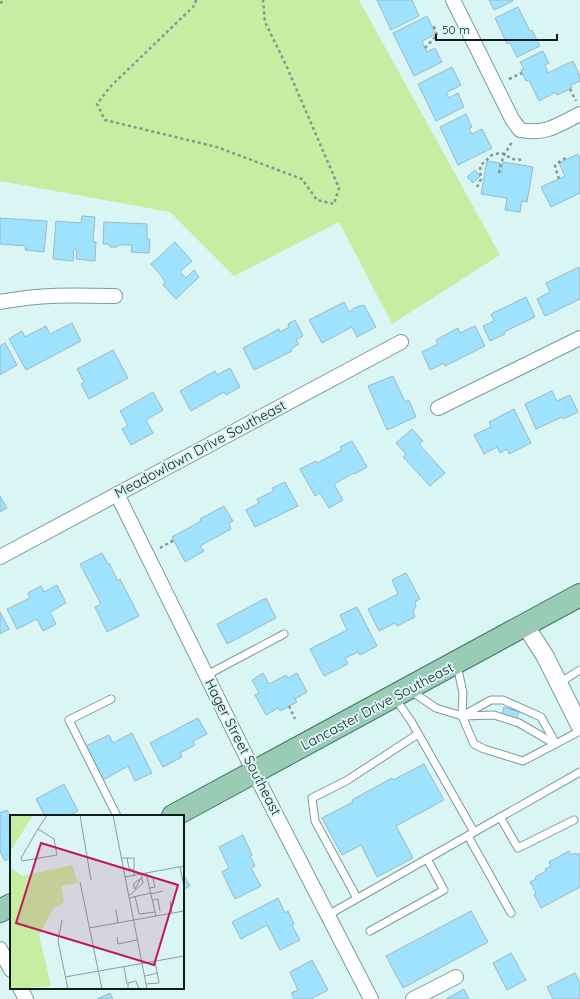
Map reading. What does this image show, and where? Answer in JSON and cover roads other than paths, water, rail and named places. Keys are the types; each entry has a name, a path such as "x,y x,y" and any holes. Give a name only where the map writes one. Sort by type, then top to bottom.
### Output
{"main road":[{"name":"Lancaster Drive Southeast","path":"175,815 580,595"},
{"path":"0,911 10,906"}],"street":[{"path":"453,0 512,119 520,130 531,132 547,130 578,108"},
{"path":"0,302 50,295 115,296"},
{"path":"438,408 580,338"},
{"name":"Meadowlawn Drive Southeast","path":"0,557 401,342"},
{"name":"Hager Street Southeast","path":"117,494 254,772 371,999"},
{"path":"525,625 545,656 580,726"},
{"path":"0,949 10,968"},
{"path":"413,999 456,977"}],"lane":[{"path":"207,675 284,634"},
{"path":"457,662 463,693 462,716 474,744 523,762 580,731"},
{"path":"559,683 580,670"},
{"path":"400,693 436,708 462,716 494,715 519,723 556,744"},
{"path":"400,693 418,734 511,913"},
{"path":"111,700 69,720 116,815"},
{"path":"462,716 491,700 503,700 541,717 556,744"},
{"path":"357,898 315,821 312,798 346,781 418,734"},
{"path":"328,915 580,772"},
{"path":"500,817 518,848 574,820"},
{"path":"370,931 444,890 427,859"}]}
